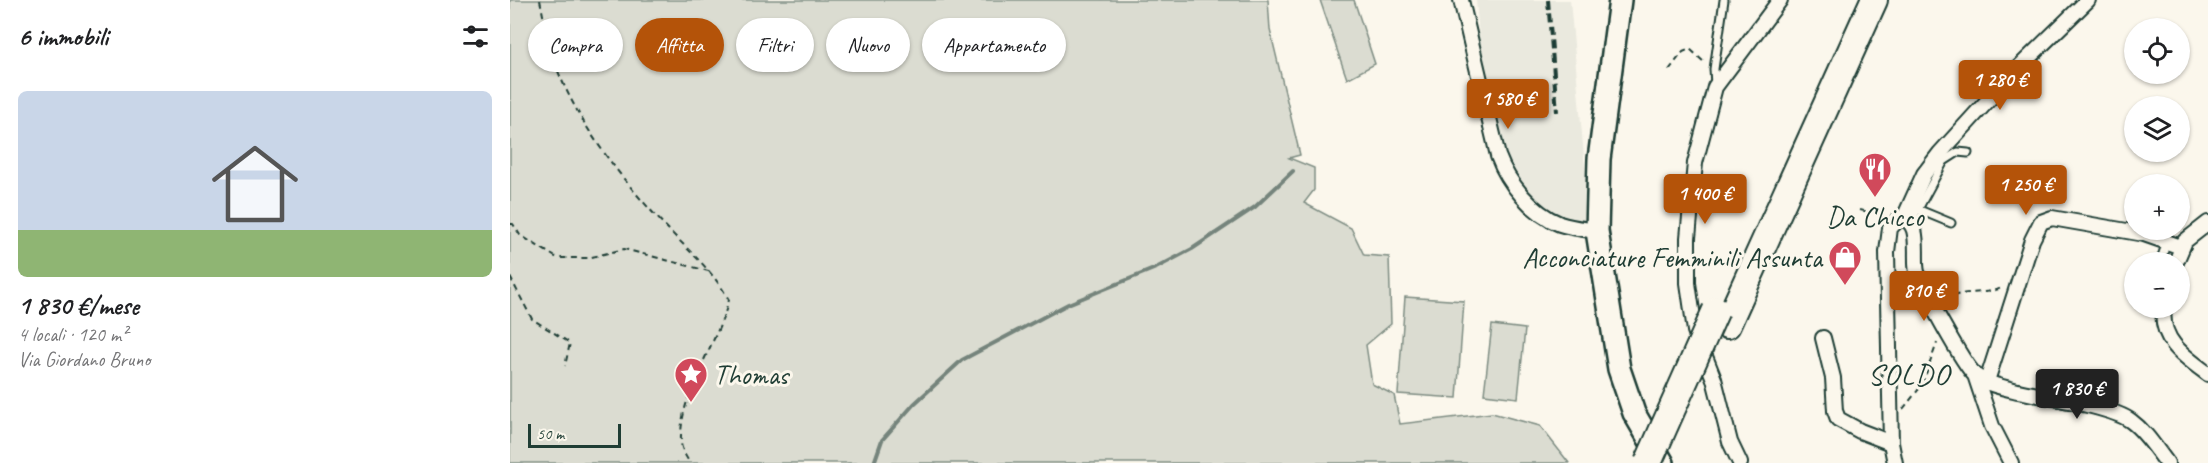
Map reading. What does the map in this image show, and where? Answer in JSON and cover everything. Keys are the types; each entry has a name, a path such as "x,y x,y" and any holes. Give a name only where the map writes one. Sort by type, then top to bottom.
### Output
{"highway":[{"path":"1664,463 1722,318 1856,0"},
{"path":"1648,463 1722,318 1874,0"}],"main road":[{"path":"1620,0 1599,159 1597,231 1619,369 1634,413 1664,463"}],"street":[{"path":"1461,0 1504,174 1529,203 1559,224 1597,231"},
{"path":"1740,463 1731,442 1714,379 1695,332 1688,283 1688,238 1695,163 1715,87 1780,0"},
{"path":"2088,0 2012,74 1940,153 1924,174 1911,216 1916,232 1917,271 1933,307 1981,378 2129,419 2167,463"},
{"path":"1895,463 1891,443 1888,240 1892,224 1897,219 1911,216"},
{"path":"2011,463 2000,444 1977,386 2041,222 2046,219 2126,231 2181,247"},
{"path":"2179,252 2181,247 2205,227"},
{"path":"2163,318 2168,338 2175,347 2208,374"},
{"path":"1823,338 1833,378 1835,411 1838,419 1860,431 1891,443"}],"lane":[{"path":"1715,87 1714,69 1724,0"},
{"path":"1951,223 1911,216 1944,161 1958,152 1968,153"},
{"path":"2164,252 2167,242"}],"path":[{"path":"540,0 553,57 581,117 613,163 670,231 712,273 729,300 722,324 685,409 681,443 690,463"},
{"path":"1668,70 1683,52 1690,49 1714,69"},
{"path":"1860,210 1887,216"},
{"path":"510,224 513,224 520,235 556,258 588,258 624,249 712,273"},
{"path":"510,277 532,319 570,343 565,366"},
{"path":"1933,307 1959,294 1993,292 2021,278"},
{"path":"1899,413 1915,397 1930,367 1941,320"}],"shaded area":[{"path":"510,0 1268,0 1270,30 1300,155 1289,158 1314,168 1314,190 1304,203 1351,228 1364,255 1389,257 1391,324 1366,345 1372,384 1394,395 1400,424 1492,413 1540,426 1569,463 510,463"},
{"path":"1320,0 1354,0 1375,64 1347,79"},
{"path":"1476,0 1570,0 1590,224 1559,224 1504,174 1483,90"},
{"path":"1405,297 1464,301 1457,398 1398,394"},
{"path":"1492,325 1525,329 1518,398 1484,394"}],"waterway":[{"path":"874,463 882,440 914,404 962,360 1068,304 1156,268 1192,249 1255,207 1293,171"}],"railway":[{"path":"1548,0 1557,112"}],"place":[{"name":"Da Chicco","path":"1875,198"},
{"name":"Acconciature Femminili Assunta","path":"1845,286"},
{"name":"Thomas","path":"691,403"}],"district":[{"name":"SOLDO","path":"1909,374"}]}
